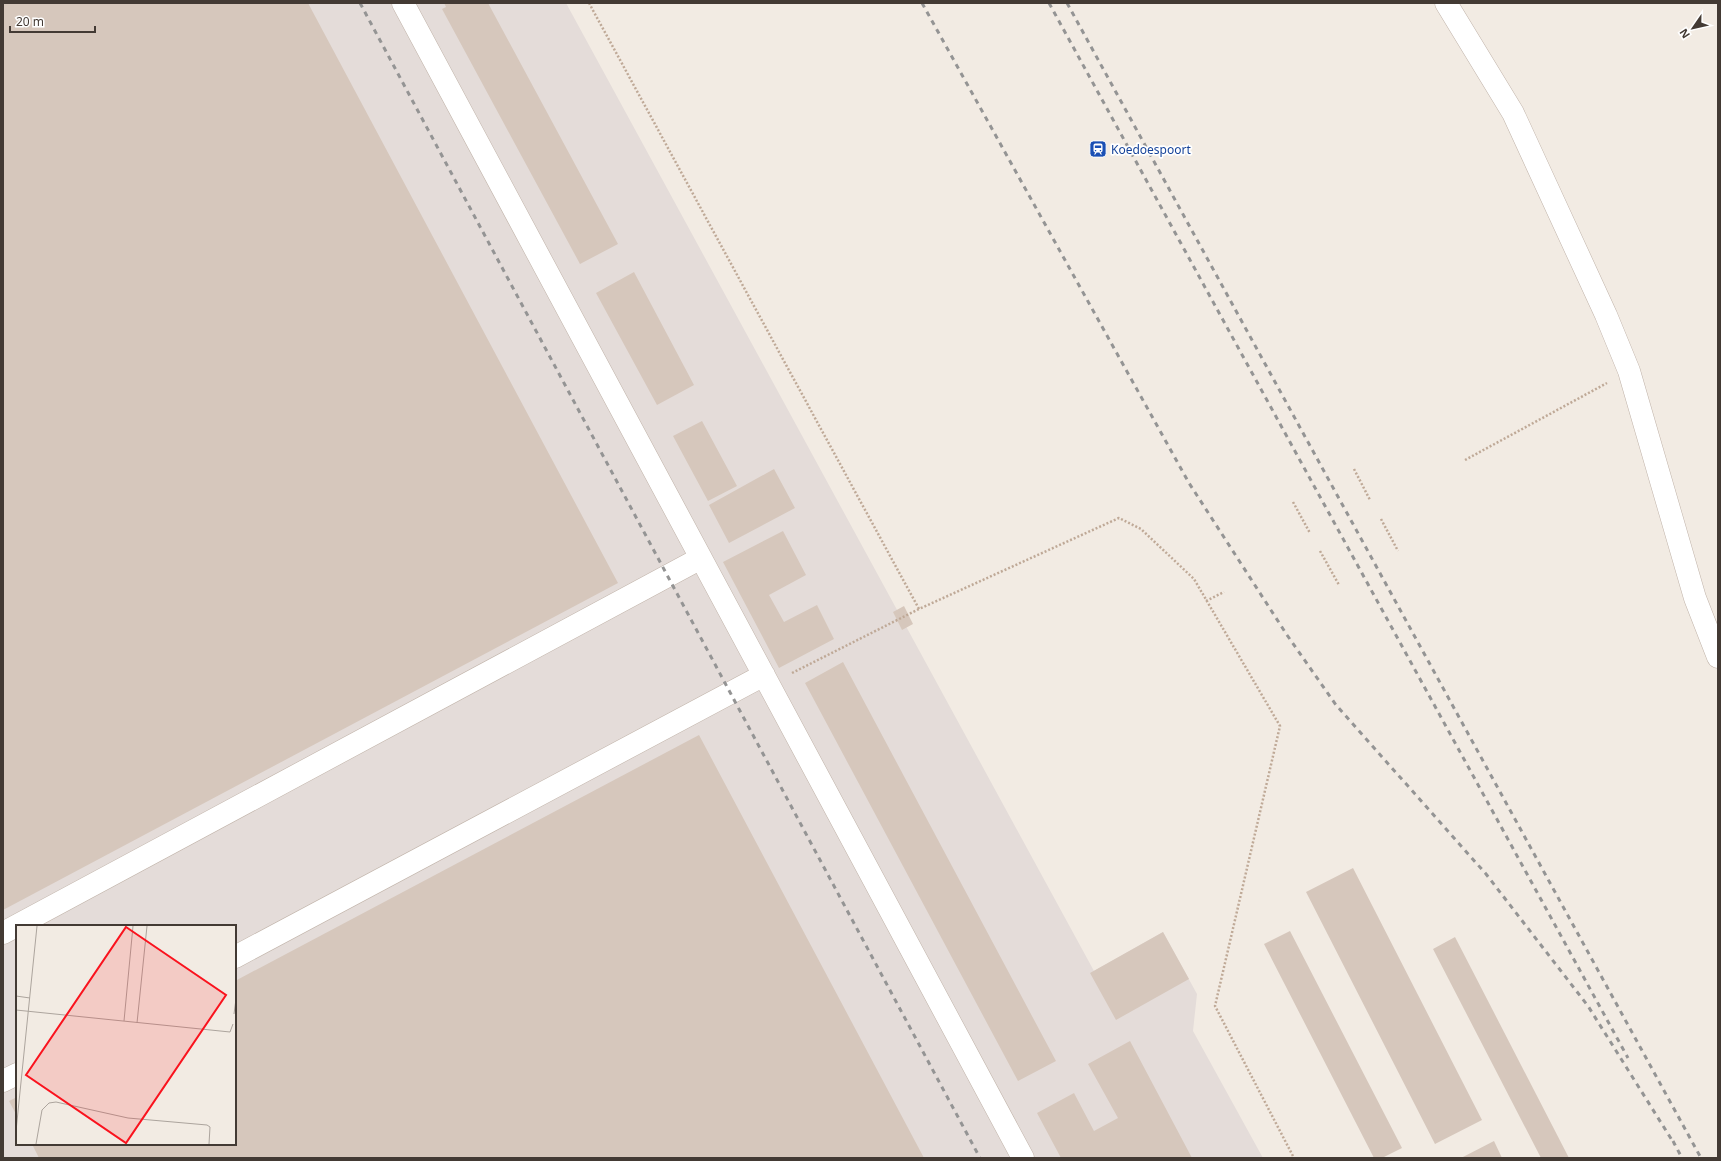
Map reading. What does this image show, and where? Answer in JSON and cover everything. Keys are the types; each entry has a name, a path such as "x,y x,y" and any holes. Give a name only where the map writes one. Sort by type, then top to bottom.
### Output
{"street":[{"path":"403,3 1022,1158"},
{"path":"1446,3 1513,113 1606,315 1629,371 1695,598 1718,657"},
{"path":"18,925 701,558"},
{"path":"236,956 766,680"},
{"path":"3,933 16,926"},
{"path":"3,1081 16,1074"}],"path":[{"path":"589,3 919,609"},
{"path":"1465,460 1629,371"},
{"path":"1354,469 1370,500"},
{"path":"1293,502 1310,533"},
{"path":"766,680 1120,518 1141,529 1194,579 1280,726 1215,1006 1294,1158"},
{"path":"1381,519 1398,551"},
{"path":"1320,551 1338,585"},
{"path":"1206,601 1224,592"}],"shaded area":[{"path":"3,3 566,3 1094,971 1163,932 1197,994 1193,1031 1263,1158 3,1158"}],"building":[{"path":"3,3 308,3 618,583 3,910"},
{"path":"444,3 488,3 618,244 580,264 442,9 446,7"},
{"path":"634,272 694,385 657,405 596,293"},
{"path":"702,421 737,486 708,501 673,436"},
{"path":"774,469 795,508 729,543 709,505"},
{"path":"783,531 806,575 769,595 784,622 817,605 834,639 779,668 723,562"},
{"path":"904,606 913,624 902,630 893,612"},
{"path":"843,662 1056,1061 1018,1081 805,683"},
{"path":"699,735 924,1158 39,1158 32,1145 236,1145 236,980"},
{"path":"1353,868 1482,1120 1435,1144 1306,892"},
{"path":"1290,931 1402,1148 1382,1158 1374,1158 1264,944"},
{"path":"1163,932 1189,979 1116,1020 1090,973"},
{"path":"1455,937 1569,1158 1541,1158 1433,949"},
{"path":"1130,1041 1192,1158 1061,1158 1037,1113 1074,1093 1094,1131 1118,1118 1088,1064"},
{"path":"16,1098 16,1114 9,1101"},
{"path":"1494,1141 1502,1158 1461,1158"}],"railway":[{"path":"360,3 980,1158"},
{"path":"922,3 1189,483 1287,635 1336,705 1486,874 1588,1006 1675,1145"},
{"path":"1049,3 1628,1058"},
{"path":"1067,3 1701,1158"},
{"path":"1673,1141 1682,1158"}],"place":[{"name":"Koedoespoort","path":"1098,149"}]}
